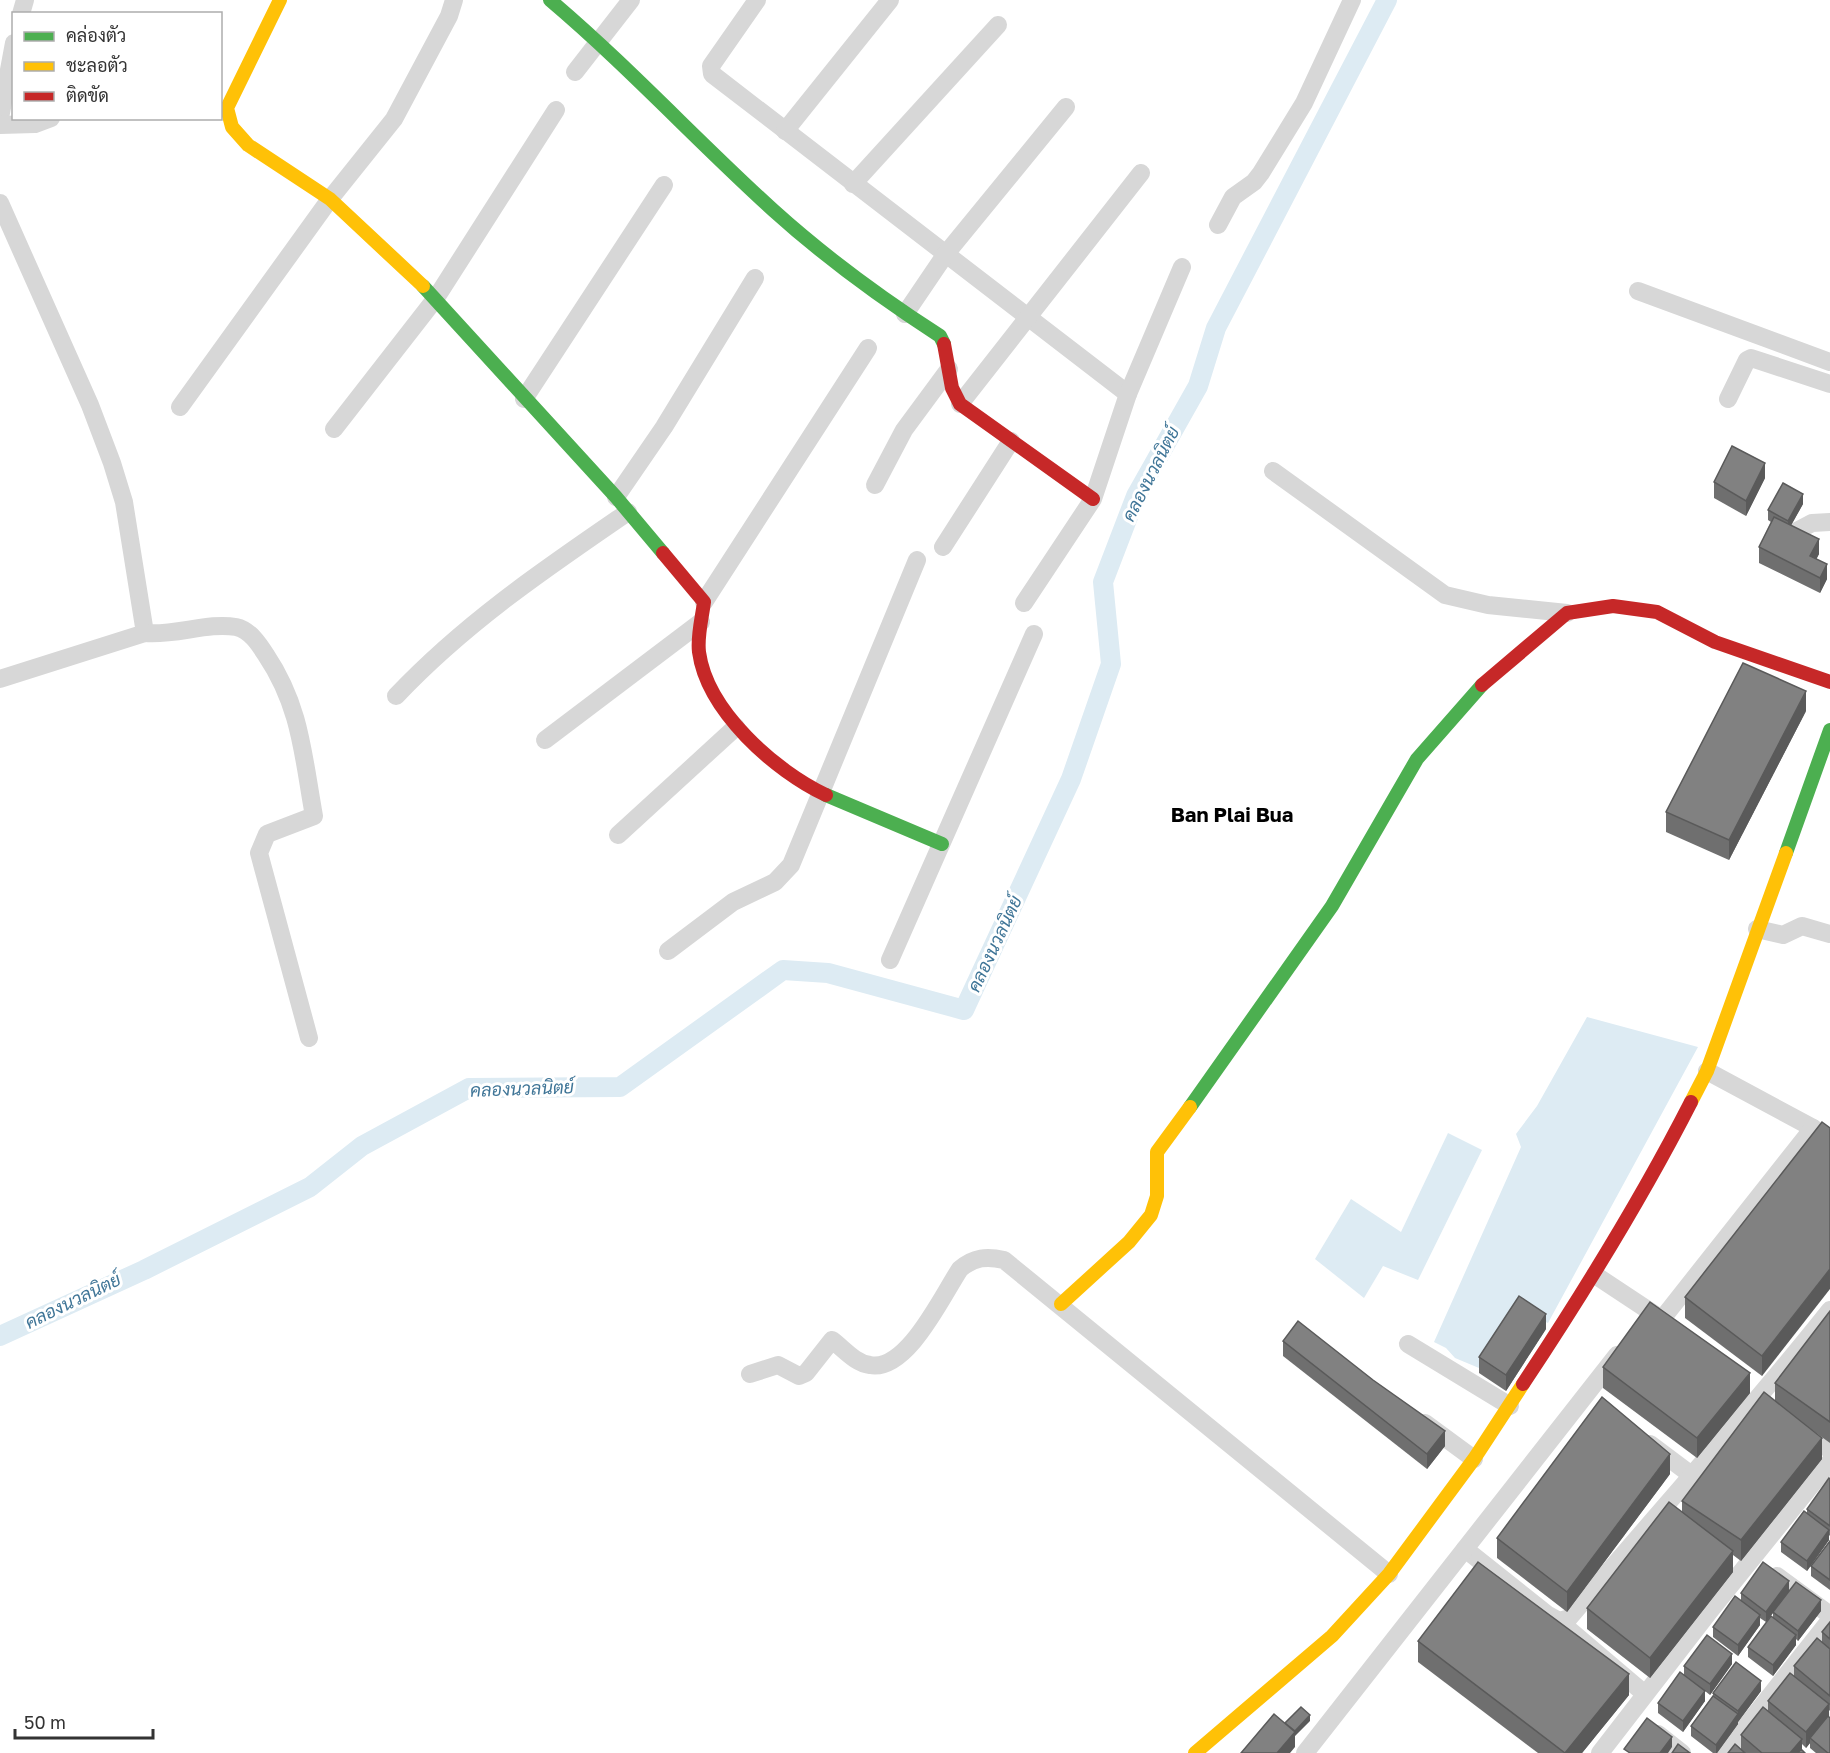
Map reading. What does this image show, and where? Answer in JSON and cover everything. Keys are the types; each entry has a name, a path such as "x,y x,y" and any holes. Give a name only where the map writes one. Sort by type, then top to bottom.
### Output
{"street":[{"path":"280,0 227,108 232,127 248,145 330,200 436,298 524,399 616,497 704,602"},
{"path":"180,407 330,200 394,119 449,16 454,0"},
{"path":"550,0 599,41 773,210 863,286 940,336 946,346 952,394 960,404 1093,500"},
{"path":"575,72 632,0"},
{"path":"784,131 890,0"},
{"path":"1218,225 1233,196 1254,182 1261,173 1304,103 1352,0"},
{"path":"752,2 711,66 712,74 1128,394"},
{"path":"853,184 998,25"},
{"path":"0,118 12,54"},
{"path":"905,314 945,255 1066,107"},
{"path":"334,429 436,298 556,110"},
{"path":"0,125 35,124 46,120"},
{"path":"960,404 1029,319 1141,173"},
{"path":"524,399 664,185"},
{"path":"0,203 90,405 112,463 124,502 145,633"},
{"path":"1024,603 1093,500 1128,394 1182,267"},
{"path":"616,497 670,417 755,278"},
{"path":"1638,291 1830,362"},
{"path":"868,348 704,602 699,651 709,683 736,727 774,764 792,778 823,794 942,844"},
{"path":"1728,399 1747,360 1751,358 1830,384"},
{"path":"875,485 904,430 949,369"},
{"path":"944,547 1011,441"},
{"path":"1273,471 1445,595 1488,605 1567,613 1613,606 1657,612 1715,642 1830,682"},
{"path":"396,696 436,654 496,604 628,512"},
{"path":"1795,532 1812,523 1830,522"},
{"path":"668,951 733,902 775,882 791,865 823,794 917,560"},
{"path":"1061,1304 1144,1227 1157,1199 1153,1165 1156,1152 1277,987 1332,906 1427,745 1492,674 1567,613"},
{"path":"544,740 701,622"},
{"path":"0,679 145,633 162,635 224,627 239,628 257,641 290,696 314,816 267,834 259,853 309,1038"},
{"path":"890,960 1034,634"},
{"path":"618,835 736,727"},
{"path":"1196,1753 1332,1636 1389,1574 1474,1459 1595,1275 1658,1167 1707,1071 1830,730"},
{"path":"1757,929 1783,935 1802,926 1830,934"},
{"path":"1707,1071 1813,1128 1830,1141"},
{"path":"1305,1753 1465,1550 1590,1401 1634,1332 1656,1315 1813,1128"},
{"path":"750,1374 778,1365 799,1376 806,1373 832,1340 858,1362 872,1366 887,1364 906,1352 960,1269 968,1262 988,1256 1004,1260 1061,1304 1389,1574"},
{"path":"1595,1275 1680,1333"},
{"path":"1559,1621 1569,1618 1690,1474 1767,1399 1830,1310"},
{"path":"1408,1344 1510,1406"},
{"path":"1744,1382 1767,1399"},
{"path":"1408,1410 1474,1459"},
{"path":"1788,1416 1830,1450"},
{"path":"1633,1432 1690,1474"},
{"path":"1600,1753 1830,1462"},
{"path":"1465,1550 1559,1621 1645,1694"},
{"path":"1777,1576 1830,1615"},
{"path":"1725,1753 1830,1620"},
{"path":"1755,1682 1772,1696"},
{"path":"1658,1734 1682,1753"}],"shaded area":[{"path":"1587,1017 1698,1047 1548,1323 1518,1310 1479,1368 1455,1358 1446,1348 1434,1342 1521,1147 1516,1134 1537,1106"},
{"path":"1448,1133 1482,1150 1418,1280 1383,1266 1364,1298 1315,1259 1351,1199 1401,1232"}],"building":[{"path":"1732,446 1765,463 1746,501 1714,482"},
{"path":"1783,483 1803,494 1788,521 1768,510"},
{"path":"1774,517 1819,539 1810,556 1827,564 1820,578 1759,547"},
{"path":"1743,663 1806,691 1729,840 1666,812"},
{"path":"1822,1122 1830,1128 1830,1269 1762,1356 1685,1297"},
{"path":"1519,1296 1546,1314 1506,1375 1479,1357"},
{"path":"1650,1302 1750,1373 1697,1438 1603,1367"},
{"path":"1830,1311 1830,1422 1775,1383"},
{"path":"1298,1321 1373,1380 1445,1431 1427,1454 1283,1341"},
{"path":"1764,1392 1822,1438 1741,1540 1682,1501"},
{"path":"1602,1397 1670,1454 1567,1592 1497,1538"},
{"path":"1830,1479 1830,1526 1807,1509"},
{"path":"1669,1502 1733,1551 1650,1658 1587,1608"},
{"path":"1804,1511 1829,1530 1807,1561 1781,1542"},
{"path":"1830,1541 1830,1580 1811,1566"},
{"path":"1478,1562 1629,1674 1565,1753 1418,1641"},
{"path":"1763,1562 1789,1581 1766,1612 1741,1593"},
{"path":"1796,1582 1821,1600 1798,1631 1773,1612"},
{"path":"1735,1596 1760,1615 1738,1645 1713,1627"},
{"path":"1771,1616 1796,1635 1773,1665 1748,1647"},
{"path":"1830,1622 1830,1639 1822,1632"},
{"path":"1707,1635 1732,1654 1710,1684 1684,1666"},
{"path":"1817,1638 1830,1649 1830,1696 1794,1666"},
{"path":"1736,1662 1761,1681 1738,1711 1713,1693"},
{"path":"1680,1672 1705,1691 1683,1721 1658,1703"},
{"path":"1790,1673 1829,1704 1806,1732 1768,1701"},
{"path":"1713,1696 1738,1714 1716,1745 1691,1726"},
{"path":"1301,1707 1310,1715 1295,1731 1285,1723"},
{"path":"1763,1707 1802,1739 1790,1753 1762,1753 1741,1735"},
{"path":"1274,1714 1295,1732 1277,1753 1241,1753"},
{"path":"1828,1716 1830,1718 1830,1753 1810,1738"},
{"path":"1647,1718 1672,1737 1660,1753 1630,1753 1624,1749"},
{"path":"1678,1744 1690,1753 1672,1753"},
{"path":"1735,1744 1745,1753 1728,1753"}],"waterway":[{"name":"คลองนวลนิตย์","path":"0,1336 144,1270 310,1187 362,1146 469,1088 620,1087 783,970 828,973 964,1010 1071,779 1111,664 1103,582 1136,496 1198,386 1216,328 1387,0"}],"traffic: fast":[{"path":"550,0 793,227 854,276 940,336 944,344"},
{"path":"423,286 616,497 663,553"},
{"path":"1190,1107 1332,906 1417,759 1482,685"},
{"path":"1786,853 1830,730"},
{"path":"826,795 942,844"}],"traffic: slow":[{"path":"280,0 227,108 232,127 248,145 330,199 423,286"},
{"path":"1691,1102 1707,1071 1786,853"},
{"path":"1061,1304 1129,1242 1151,1215 1157,1196 1157,1152 1190,1107"},
{"path":"1195,1753 1332,1636 1389,1574 1474,1459 1523,1384"}],"traffic: jam":[{"path":"944,344 952,388 960,404 1093,499"},
{"path":"663,553 704,602 699,633 699,652 705,674 715,696 729,717 766,755 786,771 826,795"},
{"path":"1482,685 1567,613 1613,606 1657,612 1715,642 1830,682"},
{"path":"1523,1384 1611,1245 1691,1102"}],"district":[{"name":"Ban Plai Bua","path":"1232,815"}]}
